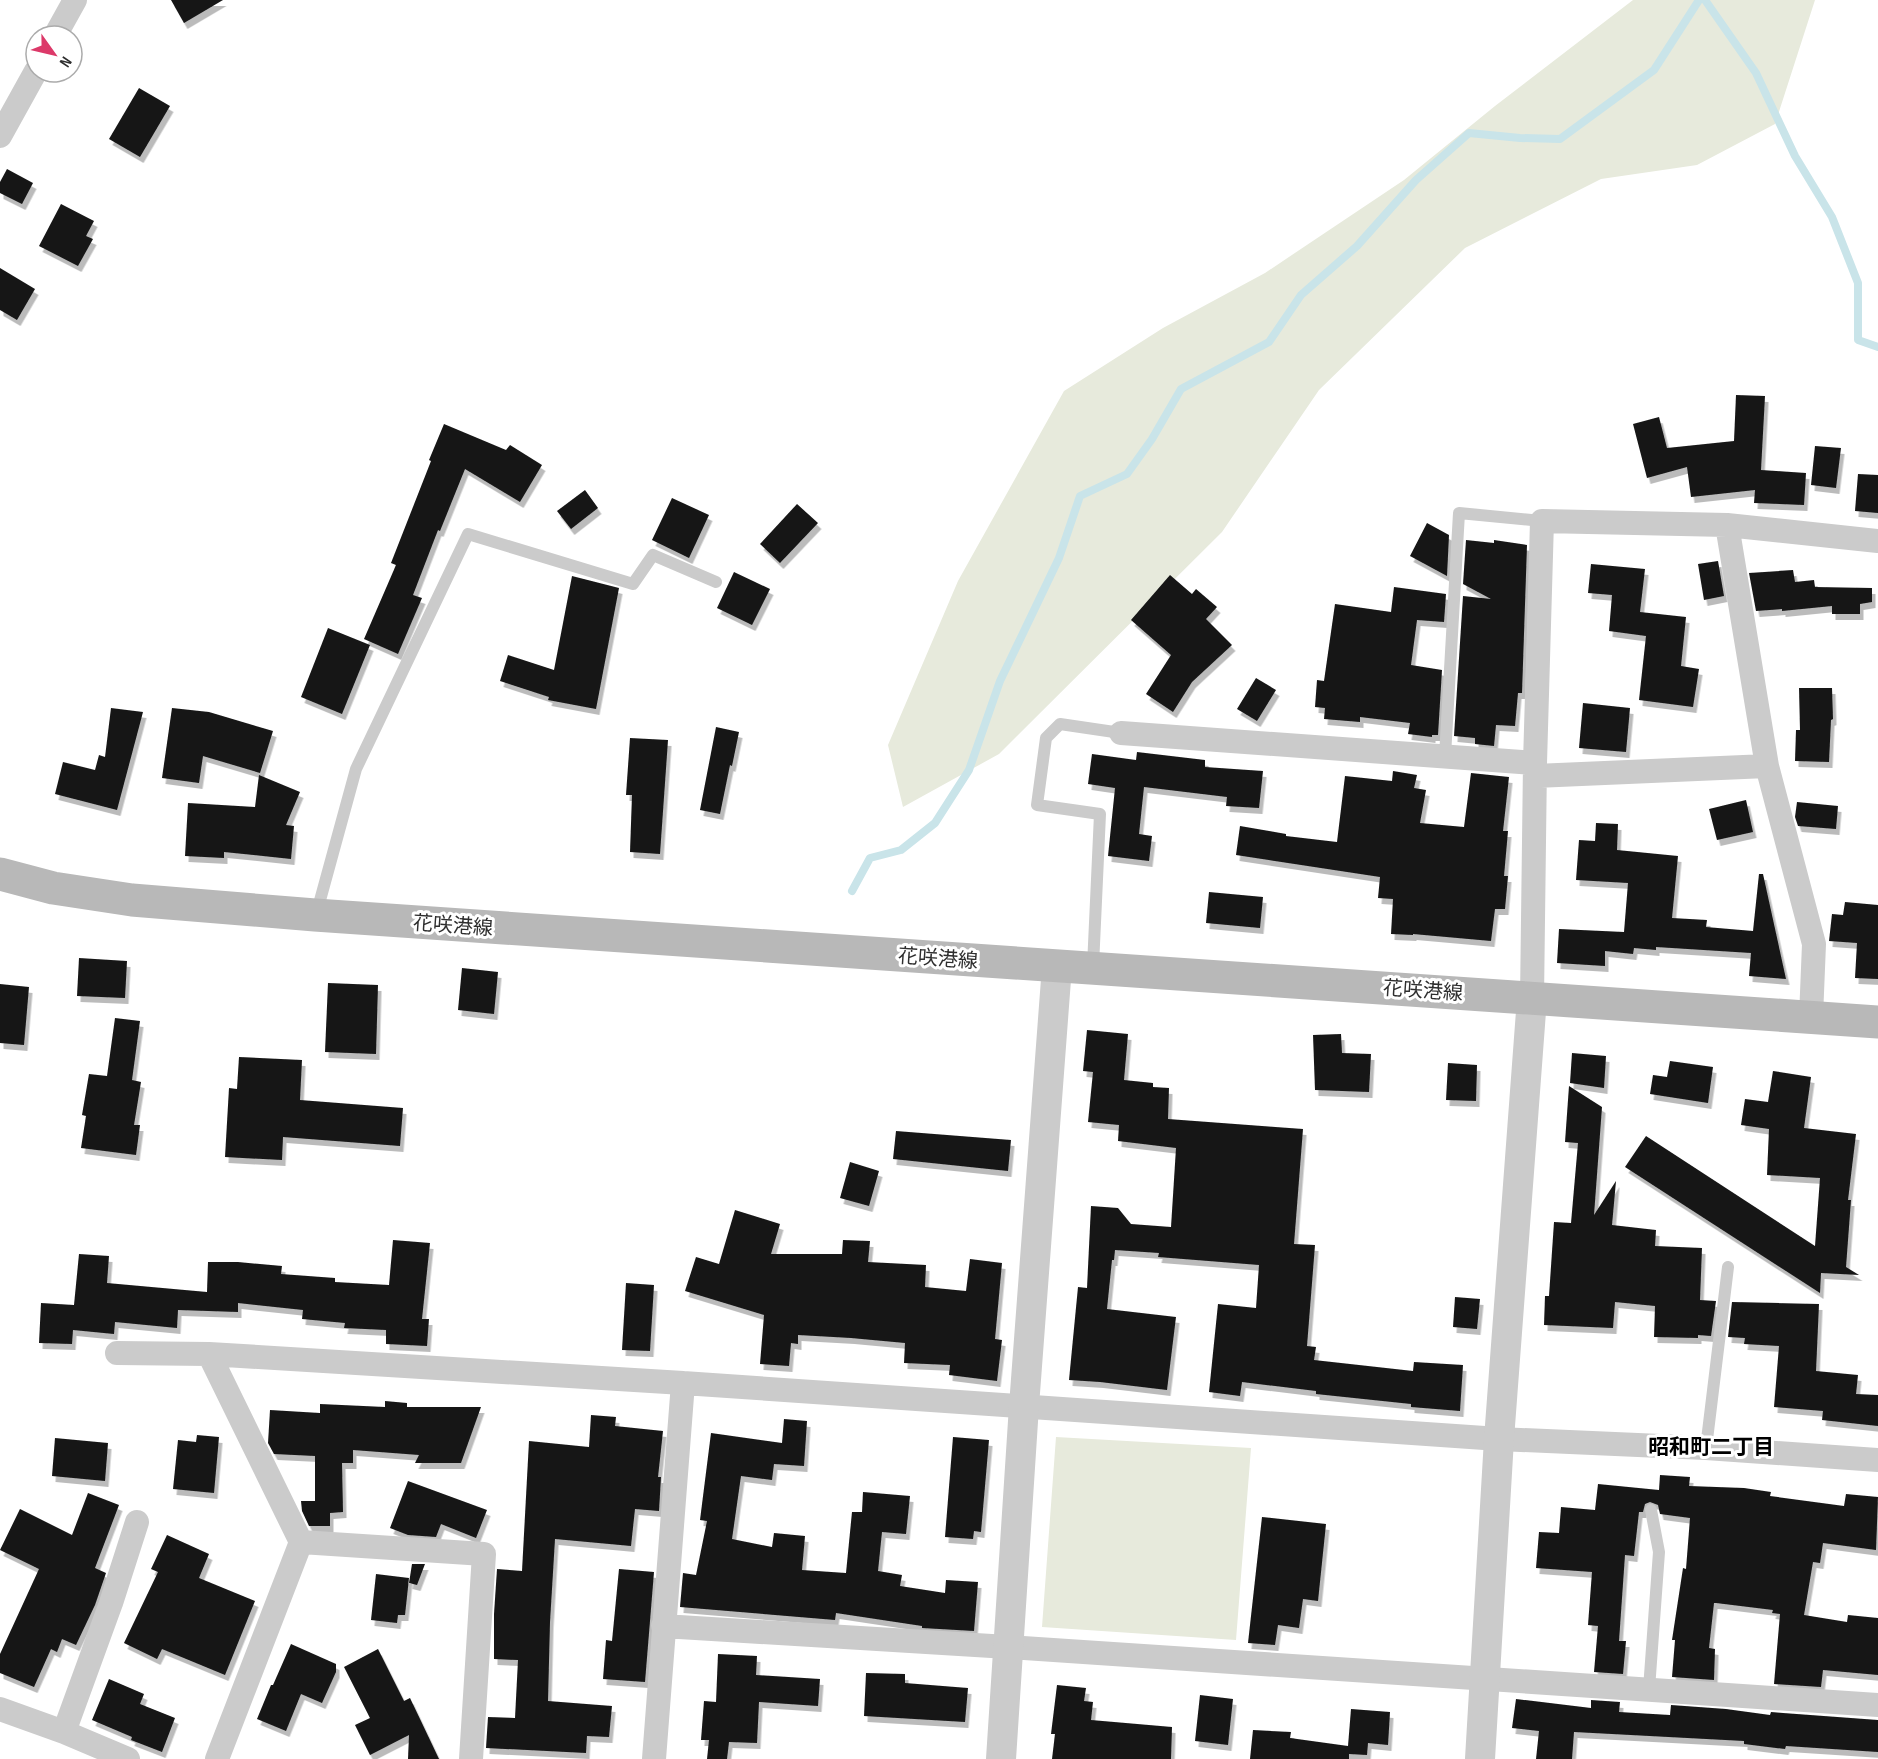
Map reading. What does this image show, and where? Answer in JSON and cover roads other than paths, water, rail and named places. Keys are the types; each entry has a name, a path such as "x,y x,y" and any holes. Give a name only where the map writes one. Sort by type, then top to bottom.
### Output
{"main road":[{"name":"花咲港線","path":"0,874 53,888 132,900 315,915 1878,1022"}],"street":[{"path":"62,24 75,0"},
{"path":"0,136 29,84"},
{"path":"1480,1759 1499,1439 1532,998 1542,521 1727,525 1878,542"},
{"path":"1727,525 1767,766 1814,944 1811,1017"},
{"path":"1121,733 1445,756 1535,770 1767,766"},
{"path":"1001,1759 1024,1406 1057,966"},
{"path":"117,1353 209,1354 682,1383 1499,1439 1706,1448 1878,1460"},
{"path":"209,1354 302,1542 217,1759"},
{"path":"654,1759 682,1383"},
{"path":"64,1732 111,1603 137,1522"},
{"path":"302,1542 484,1554 471,1759"},
{"path":"663,1626 1878,1705"},
{"path":"0,1709 64,1732 100,1754 128,1759"}],"lane":[{"path":"1445,756 1459,513 1542,521"},
{"path":"315,915 356,769 468,534 633,584 653,555 716,582"},
{"path":"1093,967 1100,814 1037,805 1046,738 1060,724 1121,733"},
{"path":"1706,1448 1728,1268"},
{"path":"1649,1689 1659,1552 1651,1510"}],"waterway":[{"path":"852,891 870,858 901,850 935,823 969,770 1000,681 1059,558 1080,496 1127,474 1152,439 1181,389 1269,342 1301,295 1357,246 1416,180 1469,133 1560,139 1654,70 1699,0"},
{"path":"1705,0 1756,73 1795,156 1832,217 1858,283 1858,340 1878,347"}],"district":[{"name":"昭和町二丁目","path":"1711,1447"}]}
